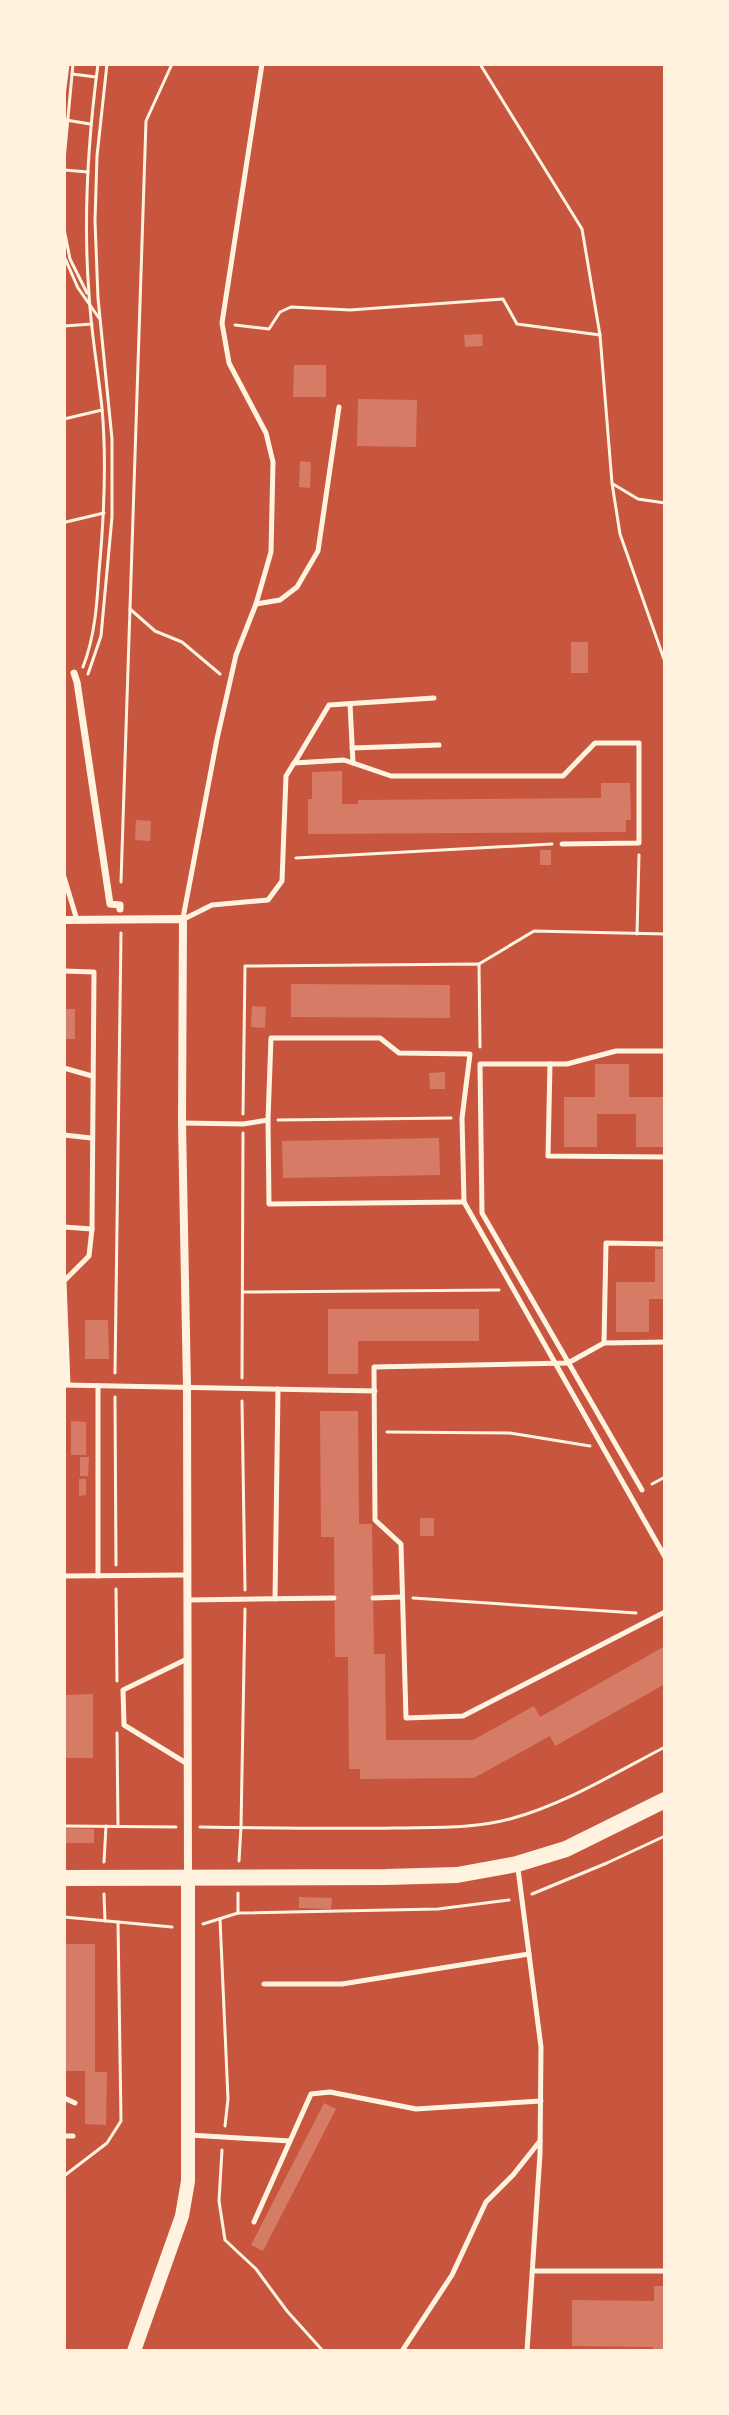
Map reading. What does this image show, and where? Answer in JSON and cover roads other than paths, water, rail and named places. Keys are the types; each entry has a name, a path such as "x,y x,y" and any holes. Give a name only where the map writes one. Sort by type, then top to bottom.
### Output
{"main road":[{"path":"64,1878 457,1875 517,1864 566,1849 665,1800"}],"street":[{"path":"76,681 110,904 120,907"},
{"path":"64,920 183,919 188,2181 182,2216 134,2351"}],"lane":[{"path":"183,919 236,655 256,604 271,552 273,462 266,433 229,363 222,323 262,64"},
{"path":"256,604 280,600 297,587 318,551 339,407"},
{"path":"183,919 212,905 268,900 282,881 286,776 329,705 434,698"},
{"path":"350,704 353,763"},
{"path":"294,763 344,760 391,776 563,776 595,743 639,743 639,843 562,844"},
{"path":"352,748 439,745"},
{"path":"64,879 77,920"},
{"path":"64,971 94,972 92,1229 89,1256 64,1281 66,1385 375,1391"},
{"path":"464,1202 269,1204 271,1038 380,1038 399,1053 470,1054 462,1118 464,1202 665,1557"},
{"path":"642,1490 482,1213 480,1064 567,1064 616,1051 665,1051"},
{"path":"550,1064 548,1156 665,1157"},
{"path":"64,1068 92,1076"},
{"path":"182,1123 243,1124 268,1120"},
{"path":"64,1135 91,1138"},
{"path":"64,1227 92,1229"},
{"path":"604,1343 606,1243 665,1244"},
{"path":"663,1614 463,1716 406,1718 401,1544 375,1520 374,1367 557,1364 568,1363 604,1343 665,1342"},
{"path":"98,1386 98,1576"},
{"path":"275,1599 278,1389"},
{"path":"64,1576 187,1575"},
{"path":"373,1598 402,1597"},
{"path":"188,1600 334,1598"},
{"path":"188,1659 123,1690 124,1725 188,1764"},
{"path":"517,1864 541,2047 541,2140 527,2351"},
{"path":"264,1984 342,1984 529,1954"},
{"path":"254,2222 311,2094 330,2092 416,2109 541,2101"},
{"path":"64,2098 75,2103"},
{"path":"188,2135 290,2141"},
{"path":"64,2136 73,2136"},
{"path":"402,2351 452,2275 486,2202 541,2140"},
{"path":"533,2271 665,2271"}]}
